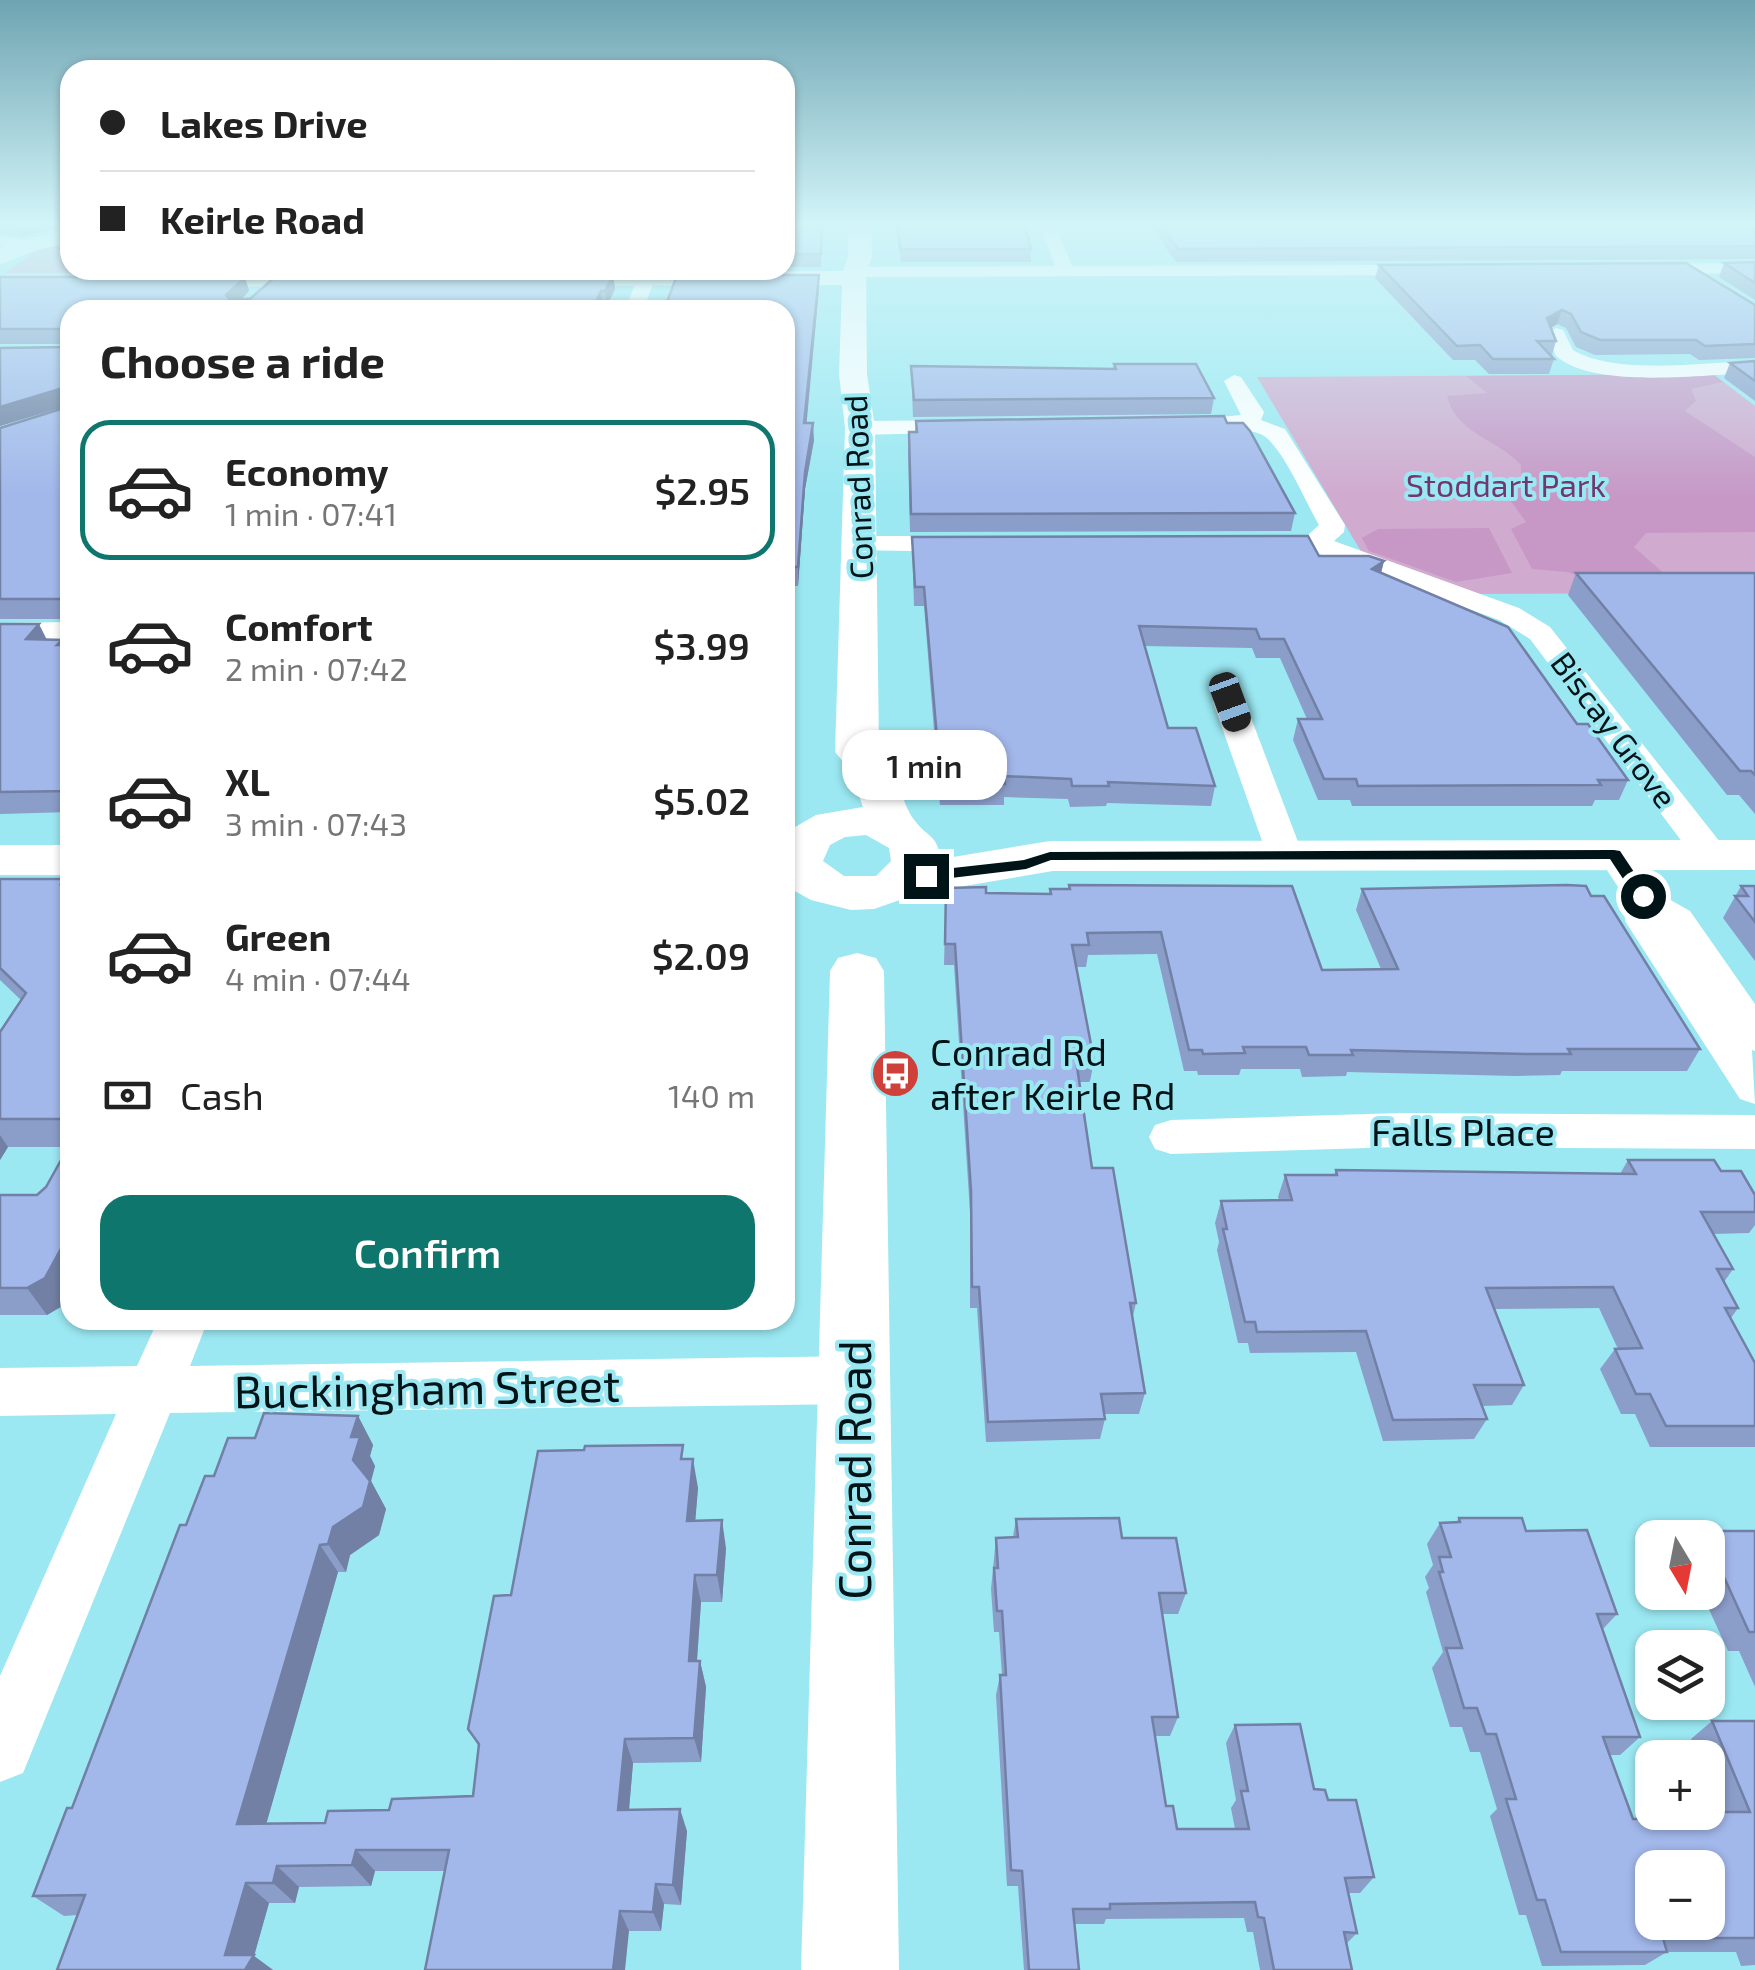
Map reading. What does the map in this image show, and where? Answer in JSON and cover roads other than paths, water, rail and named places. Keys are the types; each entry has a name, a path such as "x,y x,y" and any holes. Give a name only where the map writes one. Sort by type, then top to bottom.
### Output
{"street":[{"name":"Conrad Road","path":"850,1970 857,971 844,960 806,858 842,765 857,752 860,428 853,374 854,315"},
{"path":"1556,334 1559,347 1568,357 1596,366 1755,367"},
{"path":"1234,381 1253,412 1247,422"},
{"path":"1162,427 1247,422 1277,434 1332,525 1331,532 1314,543 1237,544"},
{"path":"860,428 986,427"},
{"name":"Biscay Grove","path":"1314,543 1509,614 1552,644 1733,855"},
{"path":"860,544 986,544"},
{"path":"0,632 60,631"},
{"path":"1230,702 1285,855"},
{"path":"857,752 871,766 899,857 873,958 857,971"},
{"path":"899,857 865,894 806,858 850,821 899,857 949,871 1026,864 1050,856 1733,855"},
{"path":"1614,854 1643,896 1677,920 1755,1036"},
{"path":"0,860 60,860"},
{"path":"1643,896 1644,921 1755,1088"},
{"name":"Falls Place","path":"1171,1137 1400,1130 1755,1132"},
{"path":"0,1750 179,1330"},
{"name":"Buckingham Street","path":"0,1392 854,1380"}],"place":[{"name":"Conrad Rd after Keirle Rd","path":"895,1073"}],"park label":[{"name":"Stoddart Park","path":"1506,484"}]}
